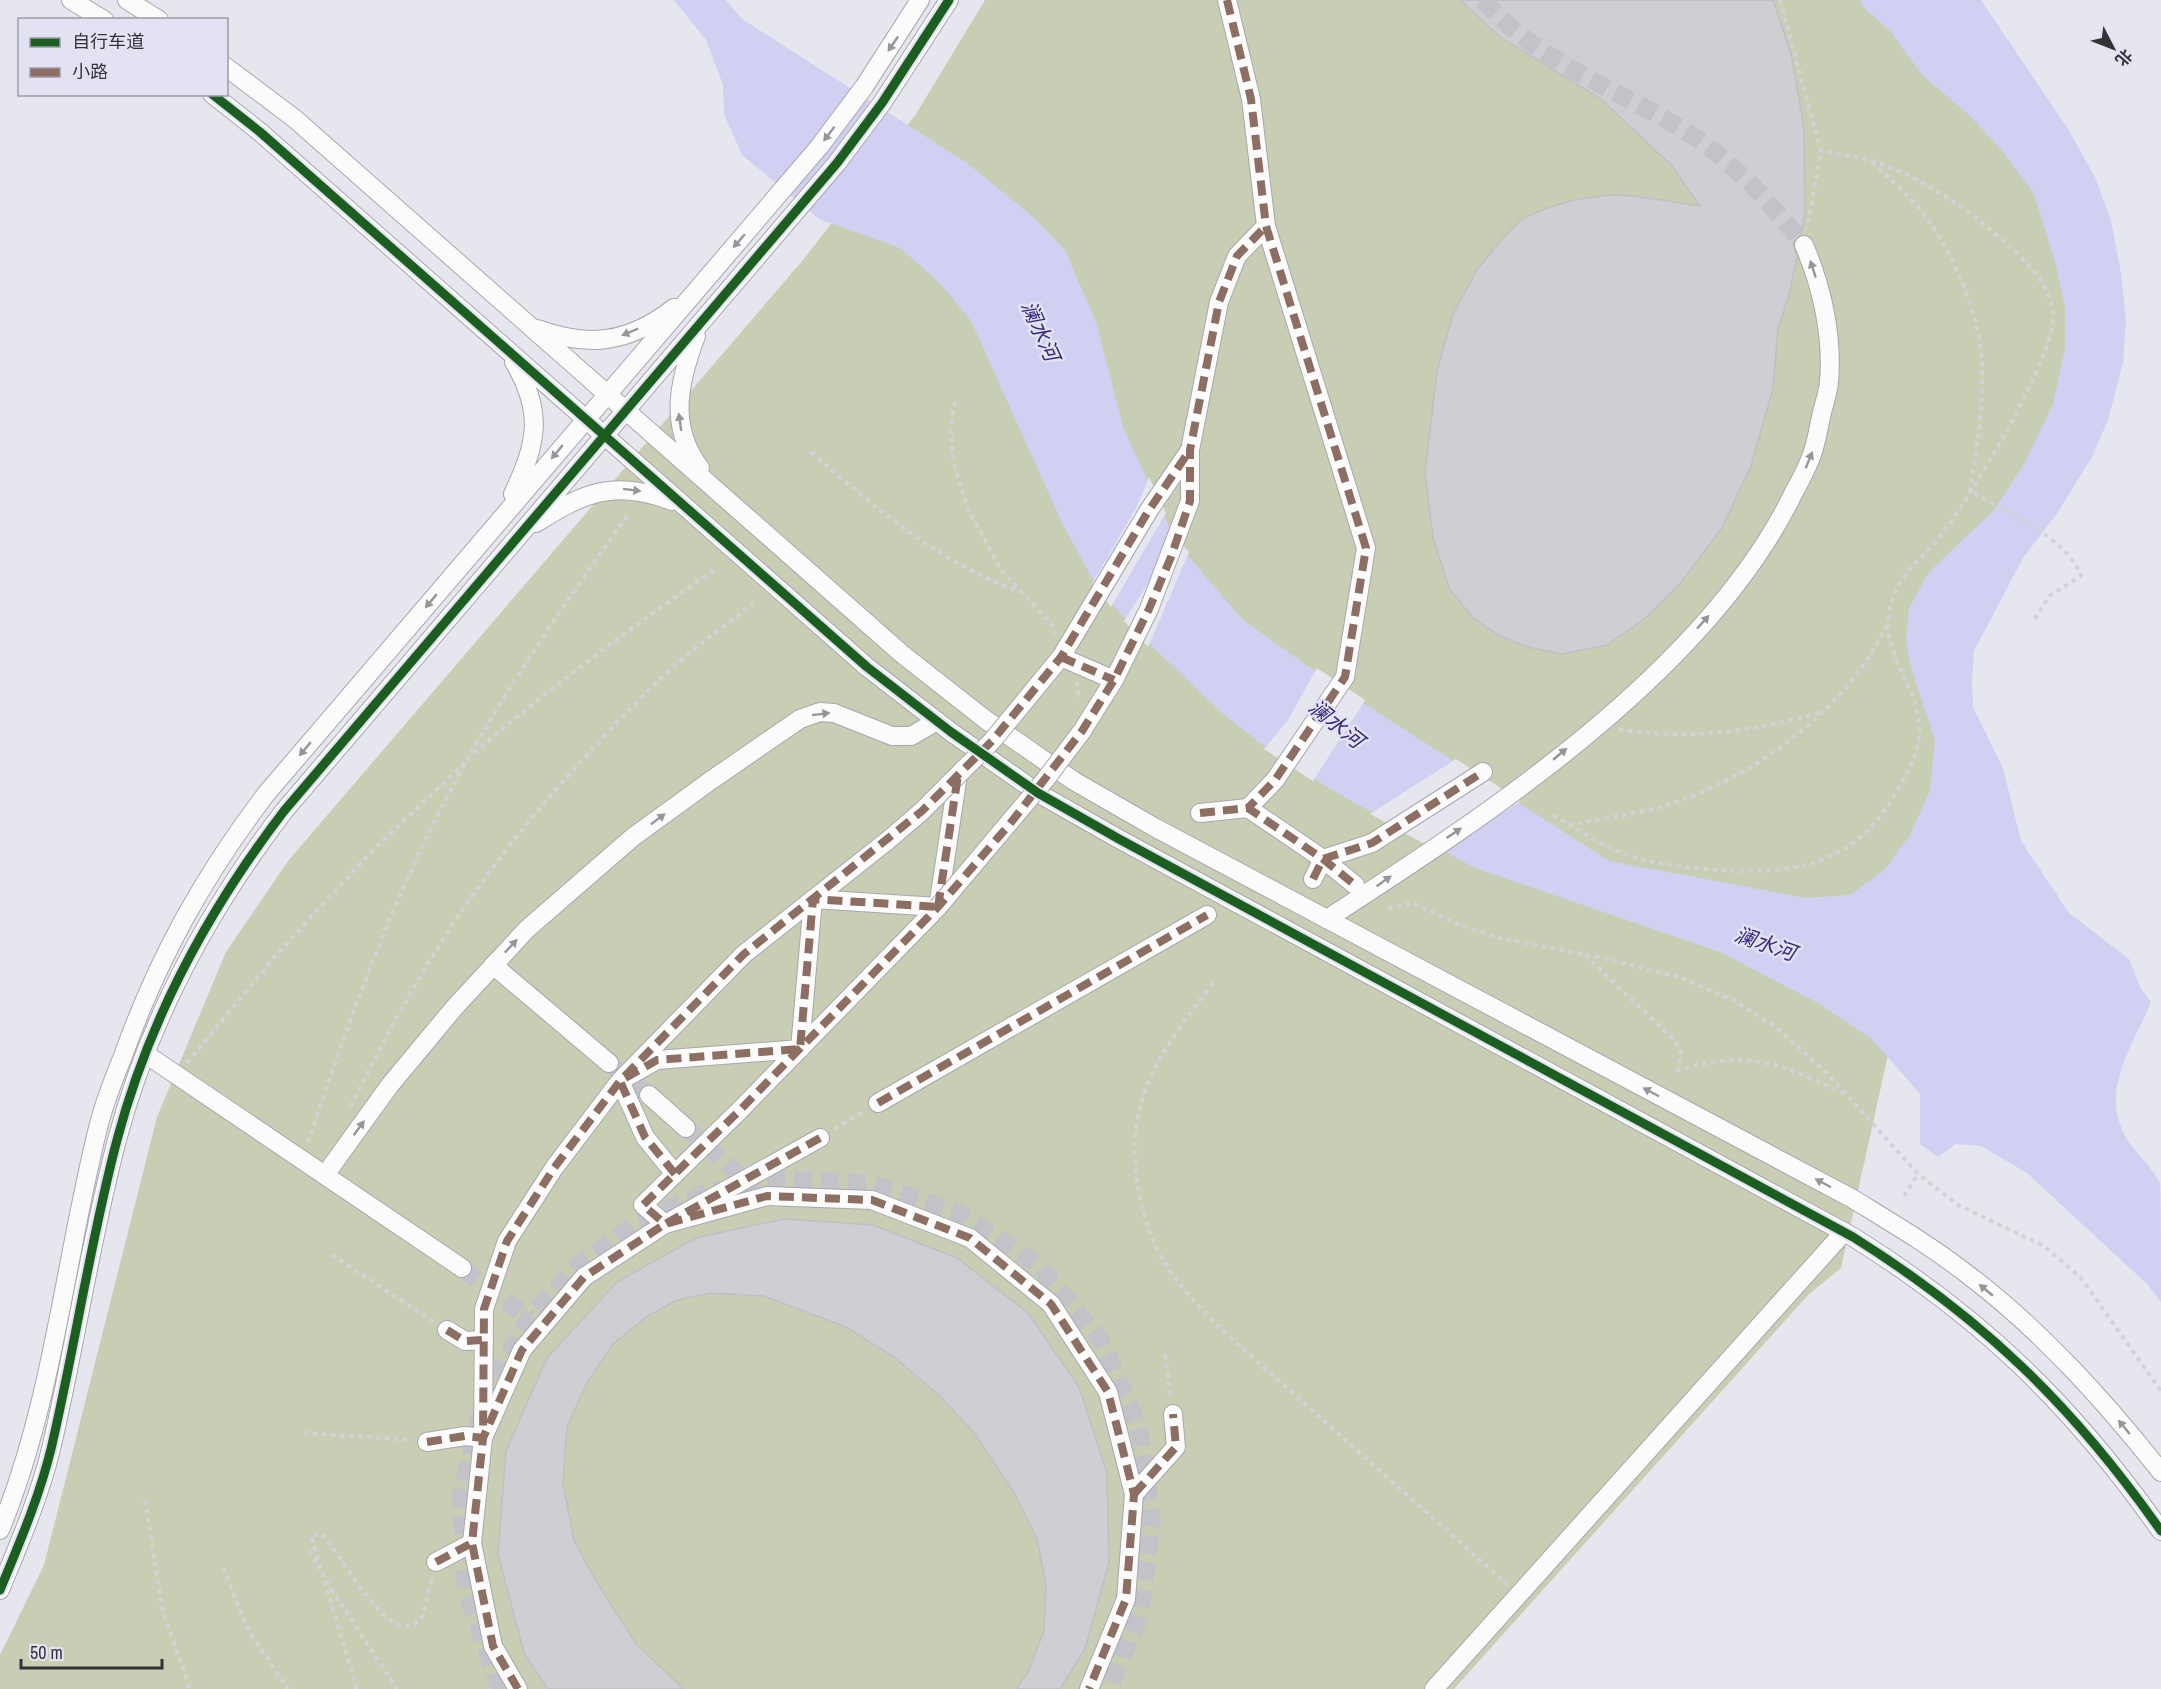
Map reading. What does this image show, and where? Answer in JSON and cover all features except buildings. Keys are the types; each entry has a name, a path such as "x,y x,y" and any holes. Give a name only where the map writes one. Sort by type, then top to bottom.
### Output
{"street":[{"path":"71,0 101,18"},
{"path":"127,0 156,18"},
{"path":"0,1530 32,1434 99,1122 143,1000 168,945 230,842 266,795 777,196 864,87 920,0"},
{"path":"0,1590 29,1521 50,1451 117,1139 147,1055 186,962 216,907 248,858 284,811 795,213 882,103 949,0"},
{"path":"1200,813 1248,808 1275,780 1345,677 1366,548 1266,226 1251,99 1227,0"},
{"path":"228,69 295,119 902,654 996,727 1084,787 1853,1199 1919,1239 1969,1275 2067,1363 2115,1414 2161,1472"},
{"path":"215,96 260,132 867,667 937,721 1038,793 1119,839 1844,1232 1901,1267 1959,1309 2035,1377 2090,1437 2161,1531"},
{"path":"665,1224 643,1205 800,1049 938,907 1046,780 1083,731 1114,680 1149,609 1191,501 1190,450 1219,302 1238,256 1266,226"},
{"path":"1327,919 1515,791 1628,698 1679,649 1740,581 1779,523 1811,457 1829,382 1826,315 1813,267 1804,245"},
{"path":"530,327 579,341 609,340 651,322 697,290"},
{"path":"701,322 683,369 678,422 691,457 717,491"},
{"path":"504,515 524,471 533,440 535,420 526,383 505,348"},
{"path":"518,1689 493,1646 472,1543 483,1438 484,1309 507,1241 554,1168 620,1081 744,954 887,841 958,776 992,741 1061,650 1149,510 1190,450"},
{"path":"522,532 566,504 591,493 608,489 643,491 684,505"},
{"path":"1061,650 1114,680"},
{"path":"325,1175 390,1085 493,965 527,929 633,837 800,719 820,712 834,713 892,736 911,736 937,721"},
{"path":"1313,879 1323,859 1372,843 1483,772"},
{"path":"938,907 958,776"},
{"path":"1248,808 1323,859 1355,885"},
{"path":"813,899 938,907"},
{"path":"800,1049 813,899"},
{"path":"878,1103 1206,915"},
{"path":"493,965 609,1063"},
{"path":"620,1081 657,1060 800,1049"},
{"path":"147,1055 462,1268"},
{"path":"620,1081 645,1137 675,1174"},
{"path":"649,1095 686,1128"},
{"path":"483,1438 522,1350 584,1277 665,1224 820,1138"},
{"path":"665,1224 767,1196 872,1200 970,1238 1051,1304 1108,1392 1134,1494 1126,1599 1089,1689"},
{"path":"1434,1689 1844,1232"},
{"path":"447,1330 465,1341 484,1340"},
{"path":"1134,1494 1176,1447 1173,1414"},
{"path":"427,1442 465,1436 483,1438"},
{"path":"436,1562 472,1543"}],"path":[{"path":"1780,0 1821,151 1804,245"},
{"path":"1569,825 1668,805 1714,786 1759,762 1803,729 1820,713 1874,653 1886,624 1894,593 1954,518 2038,373 2052,336 2054,312 2045,285 2018,254 1975,216 1920,182 1869,160 1821,151"},
{"path":"1869,160 1918,208 1949,252 1974,319 1982,362 1979,436 1970,491"},
{"path":"955,402 950,428 954,464 968,509 1001,570 1052,625 1061,650"},
{"path":"811,452 860,494 950,561 1021,592"},
{"path":"1970,491 2059,544 2077,563 2081,576 2049,596 2034,620"},
{"path":"302,1160 356,1000 423,844 472,755 550,623 627,516"},
{"path":"187,1063 277,954 372,851 472,755 527,707 620,635 714,570"},
{"path":"347,1112 397,1014 453,923 508,850 592,749 663,677 753,604"},
{"path":"1553,815 1630,856 1680,867 1742,872 1783,869 1813,865 1839,852 1866,832 1887,808 1909,769 1919,739 1919,711 1890,646 1886,624"},
{"path":"1075,671 1079,704"},
{"path":"1610,727 1645,733 1709,735 1765,728 1820,713"},
{"path":"1388,908 1412,903 1460,925 1500,938 1584,954 1682,978 1733,1000 1776,1027 1827,1073 1918,1174 1958,1205 2044,1246 2081,1278 2161,1391"},
{"path":"1584,954 1675,1041 1681,1053 1678,1070 1702,1063 1767,1061 1801,1072 1846,1096"},
{"path":"1213,983 1168,1043 1149,1079 1138,1114 1136,1152 1140,1195 1148,1231 1167,1266 1219,1327 1519,1595"},
{"path":"820,1138 878,1103"},
{"path":"1905,1196 1918,1174"},
{"path":"332,1255 447,1330"},
{"path":"1165,1355 1173,1414"},
{"path":"304,1432 427,1442"},
{"path":"145,1500 162,1608 190,1689"},
{"path":"357,1689 311,1536 320,1534 325,1537 385,1616 393,1623 408,1626 423,1616 436,1562"},
{"path":"309,1551 397,1689"},
{"path":"223,1568 249,1631 288,1689"}],"green space":[{"path":"985,0 1940,0 2068,206 2098,347 1974,590 1955,751 1841,1268 1808,1295 1454,1689 0,1689 0,1655 44,1565 157,1117 226,952 288,861 803,260 916,114"}],"water":[{"name":"澜水河","path":"674,0 726,0 742,19 967,163 1032,216 1065,250 1096,322 1124,430 1177,543 1242,619 1329,681 1609,861 1806,898 1850,895 1884,870 1910,835 1930,790 1935,740 1911,668 1906,639 1909,608 1929,572 1994,510 2025,462 2053,404 2065,349 2065,307 2055,261 2033,192 1999,147 1968,114 1923,76 1889,30 1862,6 1860,0 1981,0 2068,129 2096,179 2111,221 2121,273 2126,321 2123,363 2108,420 2092,457 2058,512 2023,558 1974,651 1973,707 2003,768 2021,841 2069,913 2129,959 2141,989 2151,1002 2121,1069 2116,1104 2119,1121 2127,1139 2160,1183 2161,1302 2147,1284 2027,1173 1981,1146 1956,1144 1938,1157 1920,1144 1920,1094 1872,1039 1816,1002 1720,952 1475,868 1344,797 1277,756 1222,713 1135,630 1096,585 1064,527 971,321 939,282 900,248 819,219 742,155 724,114 723,85 706,40"}],"pier":[{"path":"1149,477 1166,513 1111,607 1092,584 1137,506"},
{"path":"1180,542 1189,552 1148,647 1124,621 1150,580 1163,551"},
{"path":"1317,668 1365,700 1313,781 1264,749 1288,720"},
{"path":"1456,759 1521,801 1441,853 1370,814"}],"tunnel":[{"path":"1483,0 1529,42 1555,59 1664,118 1707,146 1752,185 1804,245"},
{"path":"609,1063 649,1095"},
{"path":"686,1128 749,1184"},
{"path":"503,1689 497,1681 466,1590 461,1495 483,1402 529,1318 578,1265 637,1223 703,1194 774,1179 869,1183 960,1213 1039,1266 1100,1339 1139,1427 1152,1521 1140,1616 1109,1689"},
{"path":"462,1268 529,1318"}],"marked path":[{"path":"1227,0 1251,99 1266,226 1366,548 1345,677 1275,780 1248,808"},
{"path":"820,1138 665,1224 643,1205 741,1109 938,907 1009,825 1082,731 1114,680 1149,609 1171,557 1190,501 1190,450 1219,302 1237,256 1266,226"},
{"path":"427,1442 465,1436 483,1438 484,1309 507,1241 554,1168 620,1081 744,954 922,811 992,741 1061,657 1149,510 1190,450"},
{"path":"1061,657 1114,680"},
{"path":"1313,879 1323,859 1372,843 1483,772"},
{"path":"938,907 958,775"},
{"path":"1200,813 1248,808 1323,859 1355,885"},
{"path":"675,1174 645,1137 620,1081 657,1060 800,1049 813,899 938,907"},
{"path":"878,1103 1207,915"},
{"path":"518,1689 493,1646 472,1543 483,1438 522,1350 584,1277 665,1224 767,1196 872,1200 970,1238 1051,1304 1108,1392 1134,1494 1126,1599 1089,1689"},
{"path":"447,1330 465,1341 484,1340"},
{"path":"1134,1494 1176,1447 1173,1414"},
{"path":"436,1562 472,1543"}],"cycle path":[{"path":"0,1590 35,1503 51,1449 107,1178 130,1095 164,1009 207,926 257,848 284,811 837,163 882,103 949,0"},
{"path":"215,96 260,132 867,667 951,732 1038,793 1119,839 1853,1237 1900,1268 1985,1333 2023,1368 2094,1444 2161,1531"}]}
